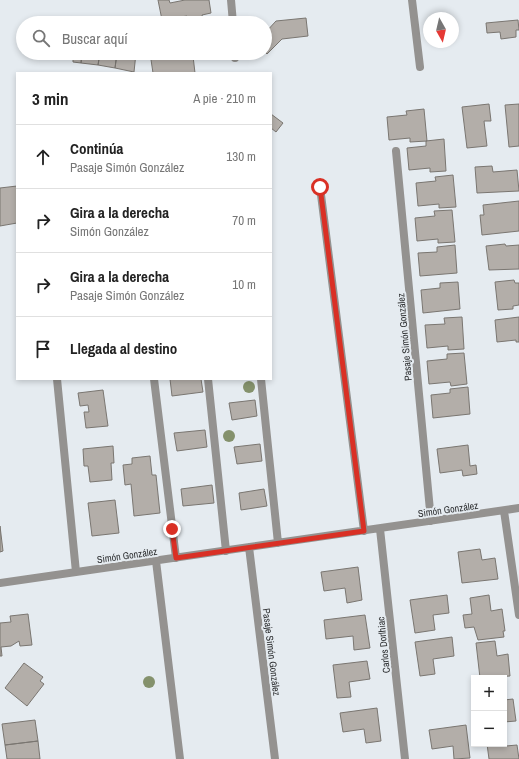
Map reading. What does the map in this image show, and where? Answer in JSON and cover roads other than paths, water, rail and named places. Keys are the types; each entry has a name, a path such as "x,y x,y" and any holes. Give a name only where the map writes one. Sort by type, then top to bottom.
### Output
{"street":[{"path":"231,0 232,16"},
{"path":"412,0 420,67"},
{"name":"Pasaje Simón González","path":"396,151 431,521"},
{"path":"320,187 364,531"},
{"path":"58,380 76,572"},
{"path":"154,380 176,558"},
{"path":"208,380 226,551"},
{"path":"261,380 278,543"},
{"name":"Simón González","path":"0,583 519,508"},
{"path":"504,510 519,615"},
{"name":"Carlos Dorlhiac","path":"380,529 405,759"},
{"name":"Pasaje Simón González","path":"249,547 275,759"},
{"path":"156,561 180,759"}]}
